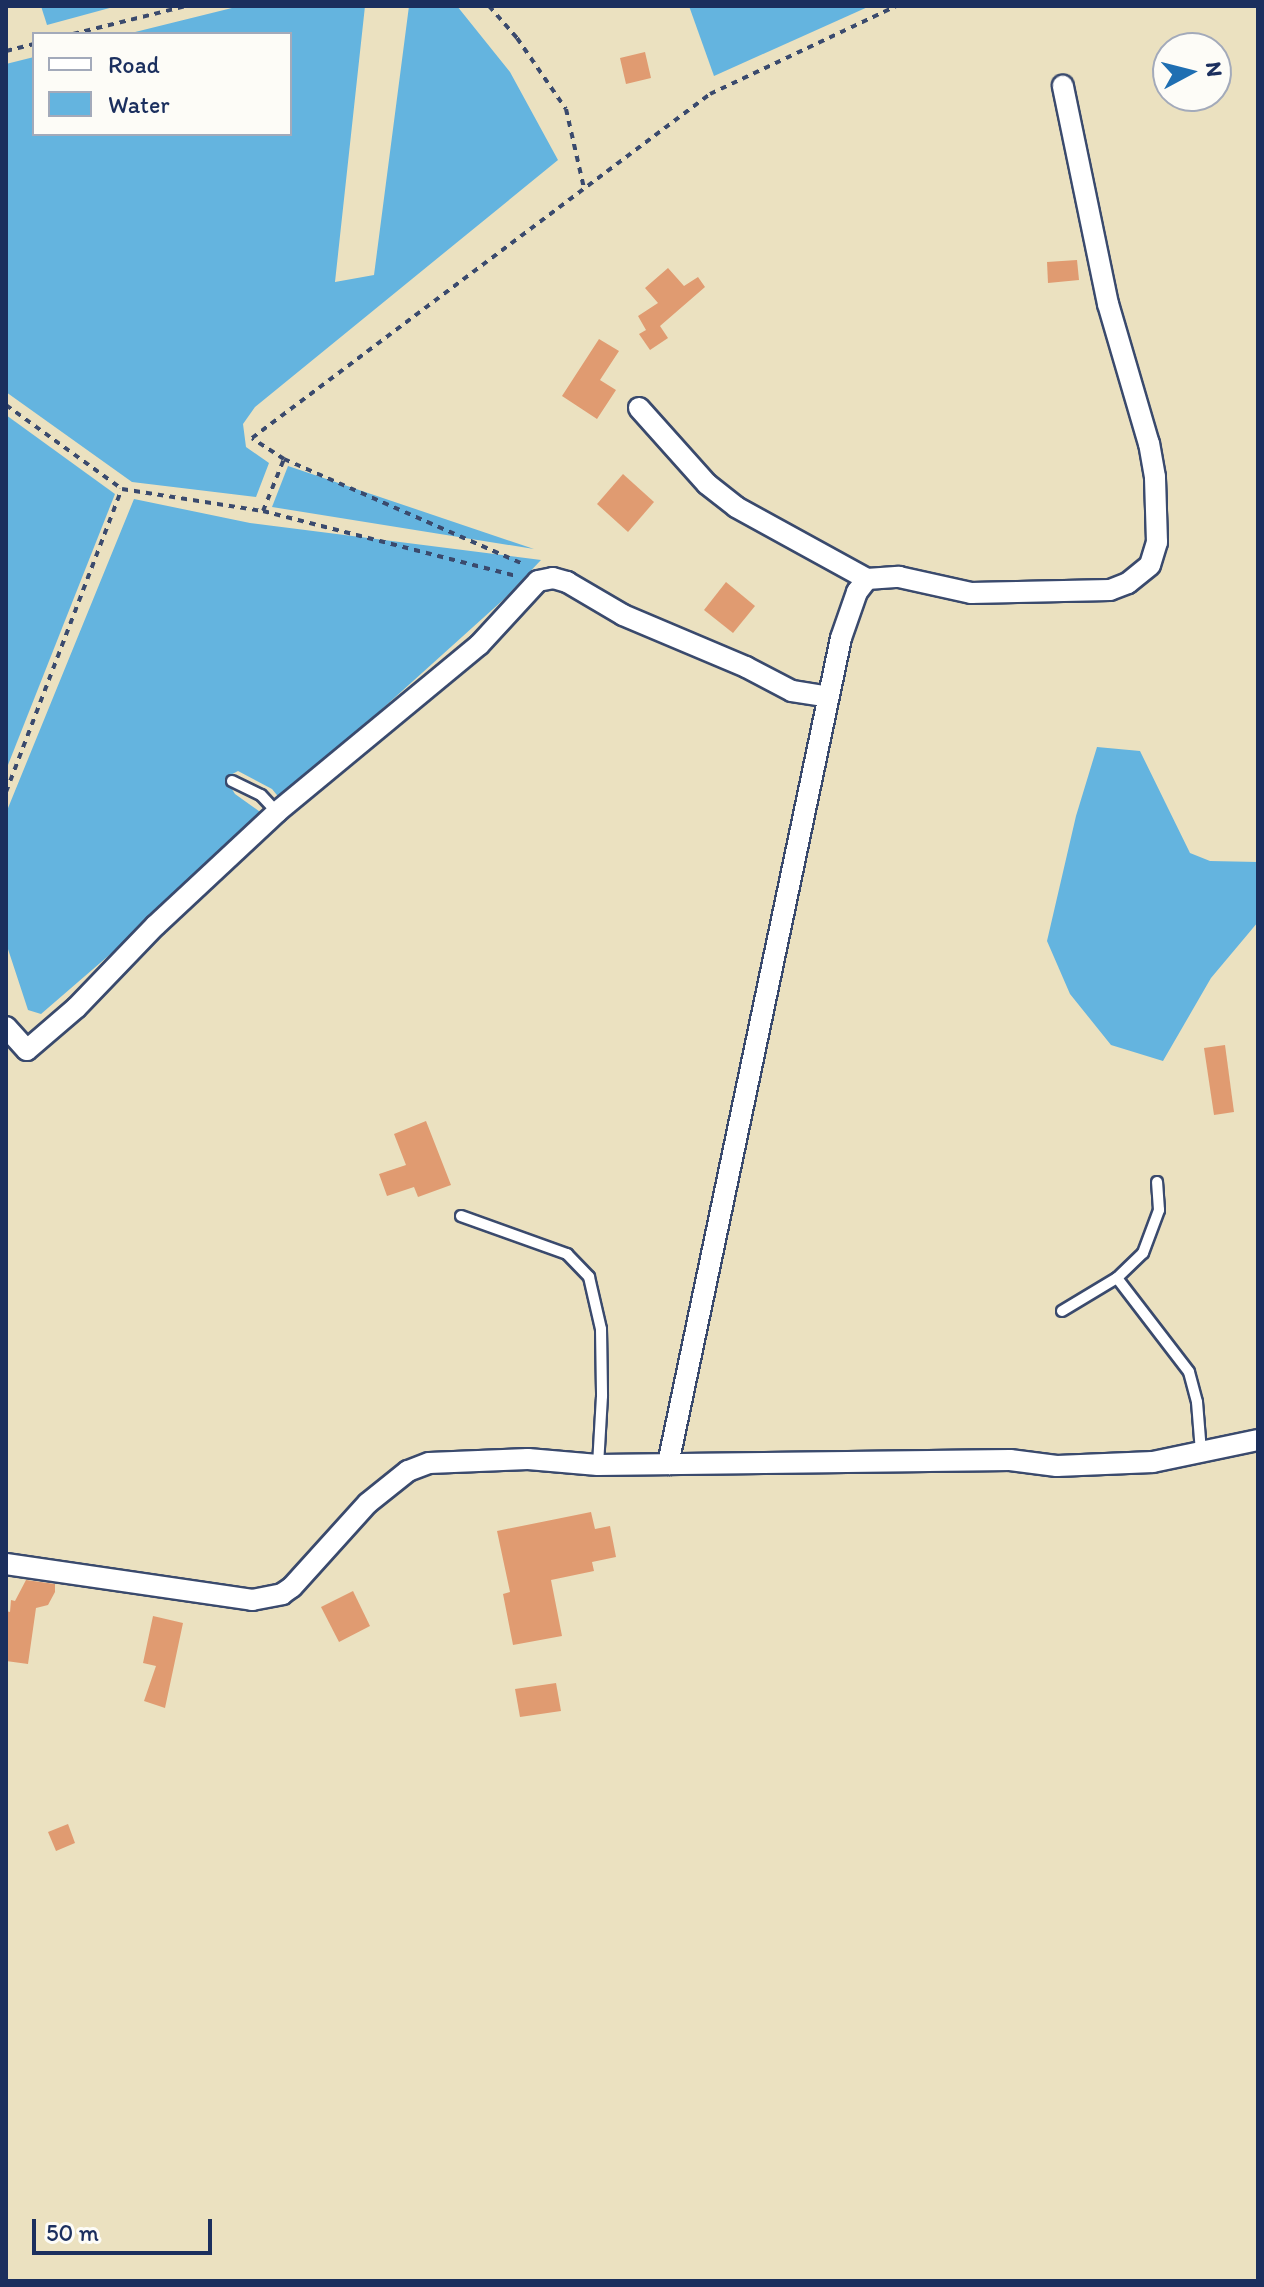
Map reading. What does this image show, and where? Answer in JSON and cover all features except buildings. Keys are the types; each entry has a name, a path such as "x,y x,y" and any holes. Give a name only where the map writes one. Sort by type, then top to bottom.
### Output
{"street":[{"path":"639,408 707,484 736,507 867,579 899,577 971,593 1094,591 1128,583 1150,565 1158,528 1149,444 1108,304 1063,86"},
{"path":"6,1027 27,1050 76,1008 156,925 277,812 479,645 545,579 567,582 623,615 746,667 792,691 828,697"},
{"path":"668,1464 841,638 857,592 867,579"},
{"path":"6,1564 252,1600 282,1594 301,1581 323,1550 368,1503 418,1467 451,1461 528,1459 598,1465 1010,1460 1057,1466 1153,1462 1258,1440"}],"lane":[{"path":"232,781 261,795 277,812"},
{"path":"1062,1311 1117,1278 1143,1253 1159,1210 1157,1182"},
{"path":"461,1216 567,1254 589,1277 601,1329 602,1396 598,1465"},
{"path":"1117,1278 1189,1372 1197,1402 1201,1452"}],"path":[{"path":"81,32 186,6"},
{"path":"489,6 566,109 584,188"},
{"path":"545,579 284,459 252,438 710,94 896,6"},
{"path":"6,51 32,44"},
{"path":"6,405 122,489 263,511 545,579"},
{"path":"263,511 284,459"},
{"path":"6,792 122,489"}],"water":[{"path":"41,6 117,6 47,25"},
{"path":"240,6 365,6 335,282 374,275 409,6 457,6 510,72 558,160 255,407 243,424 246,447 269,463 256,497 132,482 6,392 6,64 32,58 32,136 292,136 292,32 135,32"},
{"path":"689,6 870,6 714,76"},
{"path":"6,415 115,494 6,770"},
{"path":"288,466 534,549 272,507"},
{"path":"134,499 250,523 541,560 503,600 281,800 272,789 238,771 225,778 235,794 263,814 151,919 41,1014 28,1010 6,943 6,813"},
{"path":"1097,747 1140,751 1190,853 1210,861 1258,862 1258,922 1211,978 1163,1061 1111,1045 1070,994 1047,941 1076,816"}]}
